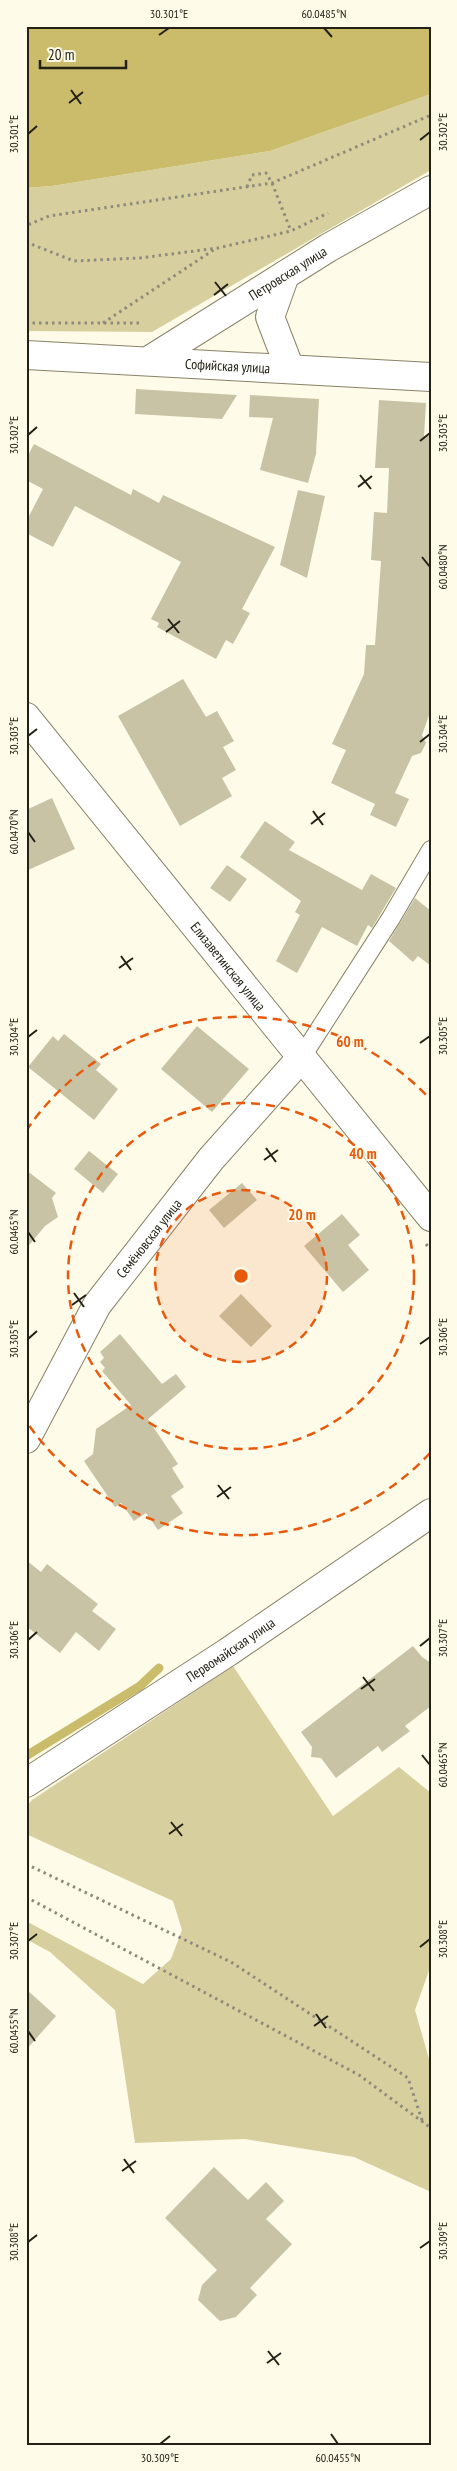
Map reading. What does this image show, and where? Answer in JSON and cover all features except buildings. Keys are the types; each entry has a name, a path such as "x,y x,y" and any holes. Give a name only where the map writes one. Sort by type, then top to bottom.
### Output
{"street":[{"name":"Петровская улица","path":"148,361 285,275 431,190"},
{"path":"285,275 270,317 290,369"},
{"name":"Софийская улица","path":"26,355 431,377"},
{"name":"Елизаветинская улица","path":"26,717 431,1217"},
{"name":"Семёновская улица","path":"26,1439 97,1305 211,1159 301,1058"},
{"name":"Первомайская улица","path":"26,1783 228,1652 431,1513"}],"lane":[{"path":"301,1058 391,918 431,850"}],"path":[{"path":"26,231 30,224 49,216 272,183 431,116"},
{"path":"246,187 252,175 266,173 272,183 291,231"},
{"path":"26,242 74,261 140,258 218,248 291,231 335,209"},
{"path":"103,323 218,248"},
{"path":"26,323 141,323"},
{"path":"26,1864 231,1962 408,2078 422,2123"},
{"path":"26,1896 359,2075 431,2128"}],"shaded area":[{"path":"26,26 431,26 431,94 270,151 52,186 26,188"},
{"path":"431,94 431,170 152,332 26,331 26,188 52,186 270,151"},
{"path":"233,1666 333,1816 399,1767 431,1793 431,1965 415,2010 431,2066 431,2192 354,2157 245,2139 135,2143 115,2010 50,1952 26,1939 26,1921 143,1984 171,1959 182,1930 173,1901 26,1834 26,1807 32,1800"}],"waterway":[{"path":"26,1756 140,1686 159,1668"}]}
